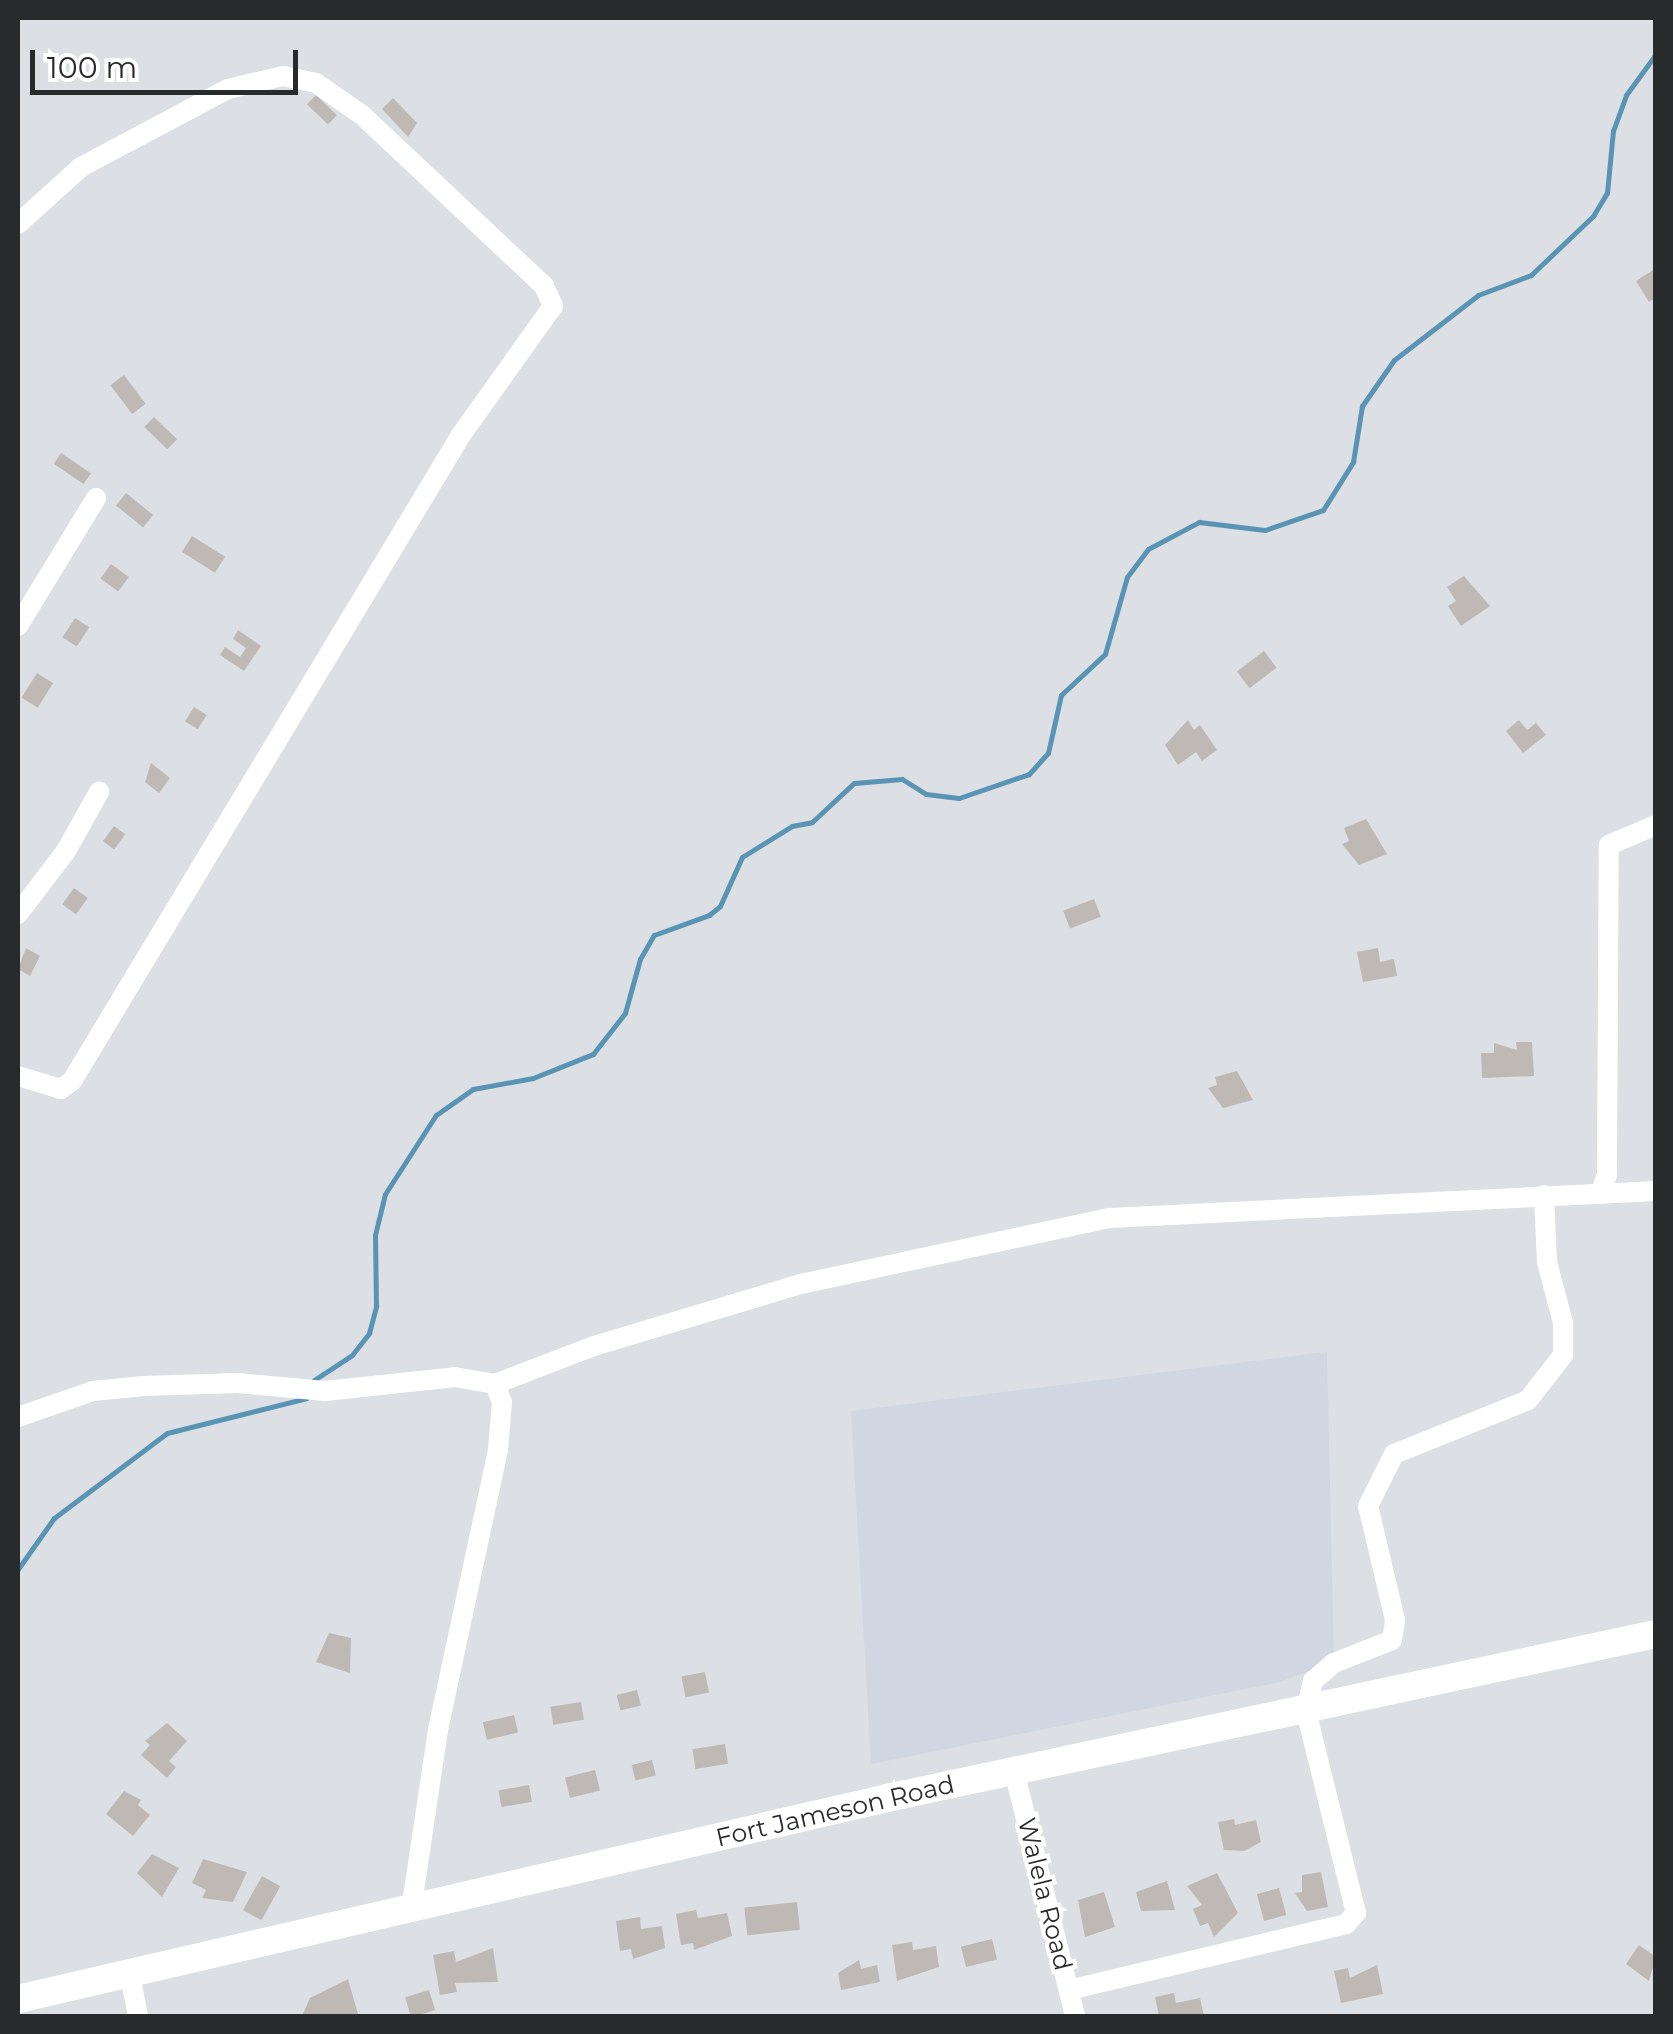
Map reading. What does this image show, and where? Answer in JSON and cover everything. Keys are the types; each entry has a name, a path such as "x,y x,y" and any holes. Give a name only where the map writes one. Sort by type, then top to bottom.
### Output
{"street":[{"path":"18,224 81,167 228,89 283,76 316,83 362,115 544,286 553,306 461,434 72,1080 60,1090 18,1076"},
{"path":"18,626 96,498"},
{"path":"18,914 66,850 99,792"},
{"path":"1600,1194 1607,1175 1609,845 1656,825"},
{"path":"18,1416 94,1391 144,1386 238,1383 325,1391 456,1376 496,1384 594,1346 801,1284 1110,1218 1656,1191"},
{"path":"1069,1990 1346,1924 1356,1913 1306,1711 1313,1681 1334,1662 1392,1640 1395,1620 1368,1506 1394,1454 1528,1400 1563,1355 1563,1323 1547,1262 1544,1196"},
{"path":"412,1910 438,1730 498,1450 502,1402 496,1384"},
{"name":"Fort Jameson Road","path":"18,1999 1014,1771 1656,1634"},
{"name":"Walela Road","path":"1014,1771 1074,2016"},
{"path":"130,1975 138,2016"}],"shaded area":[{"path":"1327,1352 1334,1662 1279,1682 871,1764 851,1411"}],"building":[{"path":"316,95 337,115 328,124 307,104"},
{"path":"393,98 417,123 408,137 382,109"},
{"path":"1656,268 1656,298 1649,302 1636,281"},
{"path":"124,375 146,404 132,414 110,385"},
{"path":"154,417 177,439 167,449 144,427"},
{"path":"61,453 91,473 84,484 54,464"},
{"path":"126,493 153,515 143,527 116,505"},
{"path":"192,536 225,557 215,573 182,552"},
{"path":"111,564 129,577 118,591 100,579"},
{"path":"1464,576 1490,606 1461,626 1448,606 1456,601 1447,587"},
{"path":"75,618 89,627 77,647 62,637"},
{"path":"238,630 261,646 244,671 220,655 225,647 240,657 246,648 233,639"},
{"path":"1264,651 1277,668 1249,688 1237,671"},
{"path":"37,673 53,683 38,708 22,698"},
{"path":"194,707 207,715 198,729 185,721"},
{"path":"1188,720 1194,730 1200,725 1217,750 1202,761 1196,752 1178,765 1165,745"},
{"path":"1519,720 1527,730 1536,723 1546,735 1523,753 1506,731"},
{"path":"151,763 170,778 159,793 145,782"},
{"path":"1366,819 1387,854 1359,865 1342,844 1349,841 1344,828"},
{"path":"114,826 125,834 114,850 103,841"},
{"path":"74,888 88,898 76,914 62,904"},
{"path":"1094,899 1101,917 1070,929 1063,911"},
{"path":"26,948 40,956 30,976 18,969"},
{"path":"1378,948 1380,962 1394,959 1397,976 1363,982 1357,952"},
{"path":"1516,1042 1532,1042 1534,1076 1482,1078 1481,1053 1494,1053 1494,1043 1517,1050"},
{"path":"1237,1071 1253,1100 1223,1108 1208,1088 1217,1085 1215,1077"},
{"path":"329,1633 351,1638 350,1673 316,1662"},
{"path":"705,1672 709,1693 685,1697 681,1677"},
{"path":"637,1690 641,1706 620,1711 617,1695"},
{"path":"581,1702 584,1720 553,1725 550,1707"},
{"path":"514,1715 518,1733 487,1740 483,1722"},
{"path":"167,1723 187,1741 169,1761 176,1767 167,1778 141,1755 150,1745 145,1741"},
{"path":"725,1744 728,1764 696,1769 692,1749"},
{"path":"652,1760 656,1776 635,1781 632,1765"},
{"path":"595,1770 600,1790 570,1798 565,1777"},
{"path":"529,1785 532,1802 501,1807 498,1790"},
{"path":"124,1791 141,1800 138,1805 150,1815 133,1836 106,1814"},
{"path":"1234,1819 1235,1825 1256,1820 1261,1842 1244,1851 1224,1850 1218,1822"},
{"path":"152,1854 179,1868 162,1897 137,1873"},
{"path":"203,1859 247,1872 233,1902 202,1898 206,1890 192,1883"},
{"path":"1321,1872 1328,1907 1307,1911 1295,1893 1302,1892 1302,1875"},
{"path":"1217,1873 1238,1913 1214,1937 1208,1923 1200,1926 1193,1909 1202,1905 1187,1886"},
{"path":"262,1876 280,1886 261,1920 243,1910"},
{"path":"1167,1881 1175,1910 1141,1911 1136,1892"},
{"path":"1279,1888 1286,1915 1264,1921 1257,1894"},
{"path":"1104,1892 1115,1927 1085,1937 1078,1900"},
{"path":"797,1902 800,1930 747,1935 744,1908"},
{"path":"696,1910 698,1918 727,1913 732,1936 694,1950 693,1943 681,1945 676,1914"},
{"path":"640,1917 641,1929 662,1926 665,1948 633,1959 631,1949 620,1951 616,1921"},
{"path":"992,1939 997,1959 966,1967 961,1947"},
{"path":"912,1942 913,1950 936,1946 939,1967 897,1981 892,1945"},
{"path":"1639,1945 1656,1957 1649,1981 1626,1964"},
{"path":"493,1948 498,1982 455,1983 457,1992 440,1995 433,1955 454,1951 456,1962"},
{"path":"859,1960 861,1969 877,1965 880,1982 841,1990 838,1973"},
{"path":"1377,1965 1383,1994 1341,2003 1334,1971 1348,1968 1350,1978"},
{"path":"348,1979 358,2014 302,2016 310,1998"},
{"path":"429,1990 435,2010 411,2016 405,1997"},
{"path":"1174,1993 1176,2003 1200,1998 1204,2016 1159,2016 1155,1997"}],"waterway":[{"path":"314,1380 352,1355 369,1333 376,1306 375,1235 385,1194 436,1115 473,1089 533,1078 593,1054 625,1013 640,959 654,935 709,915 720,906 742,857 792,826 812,822 854,783 902,779 926,794 959,798 1029,774 1048,753 1061,695 1105,654 1127,577 1148,549 1199,522 1265,530 1323,510 1353,462 1362,406 1394,360 1478,295 1531,275 1593,216 1607,193 1613,131 1626,95 1656,54"},
{"path":"18,1569 54,1518 167,1433 307,1398"}]}
